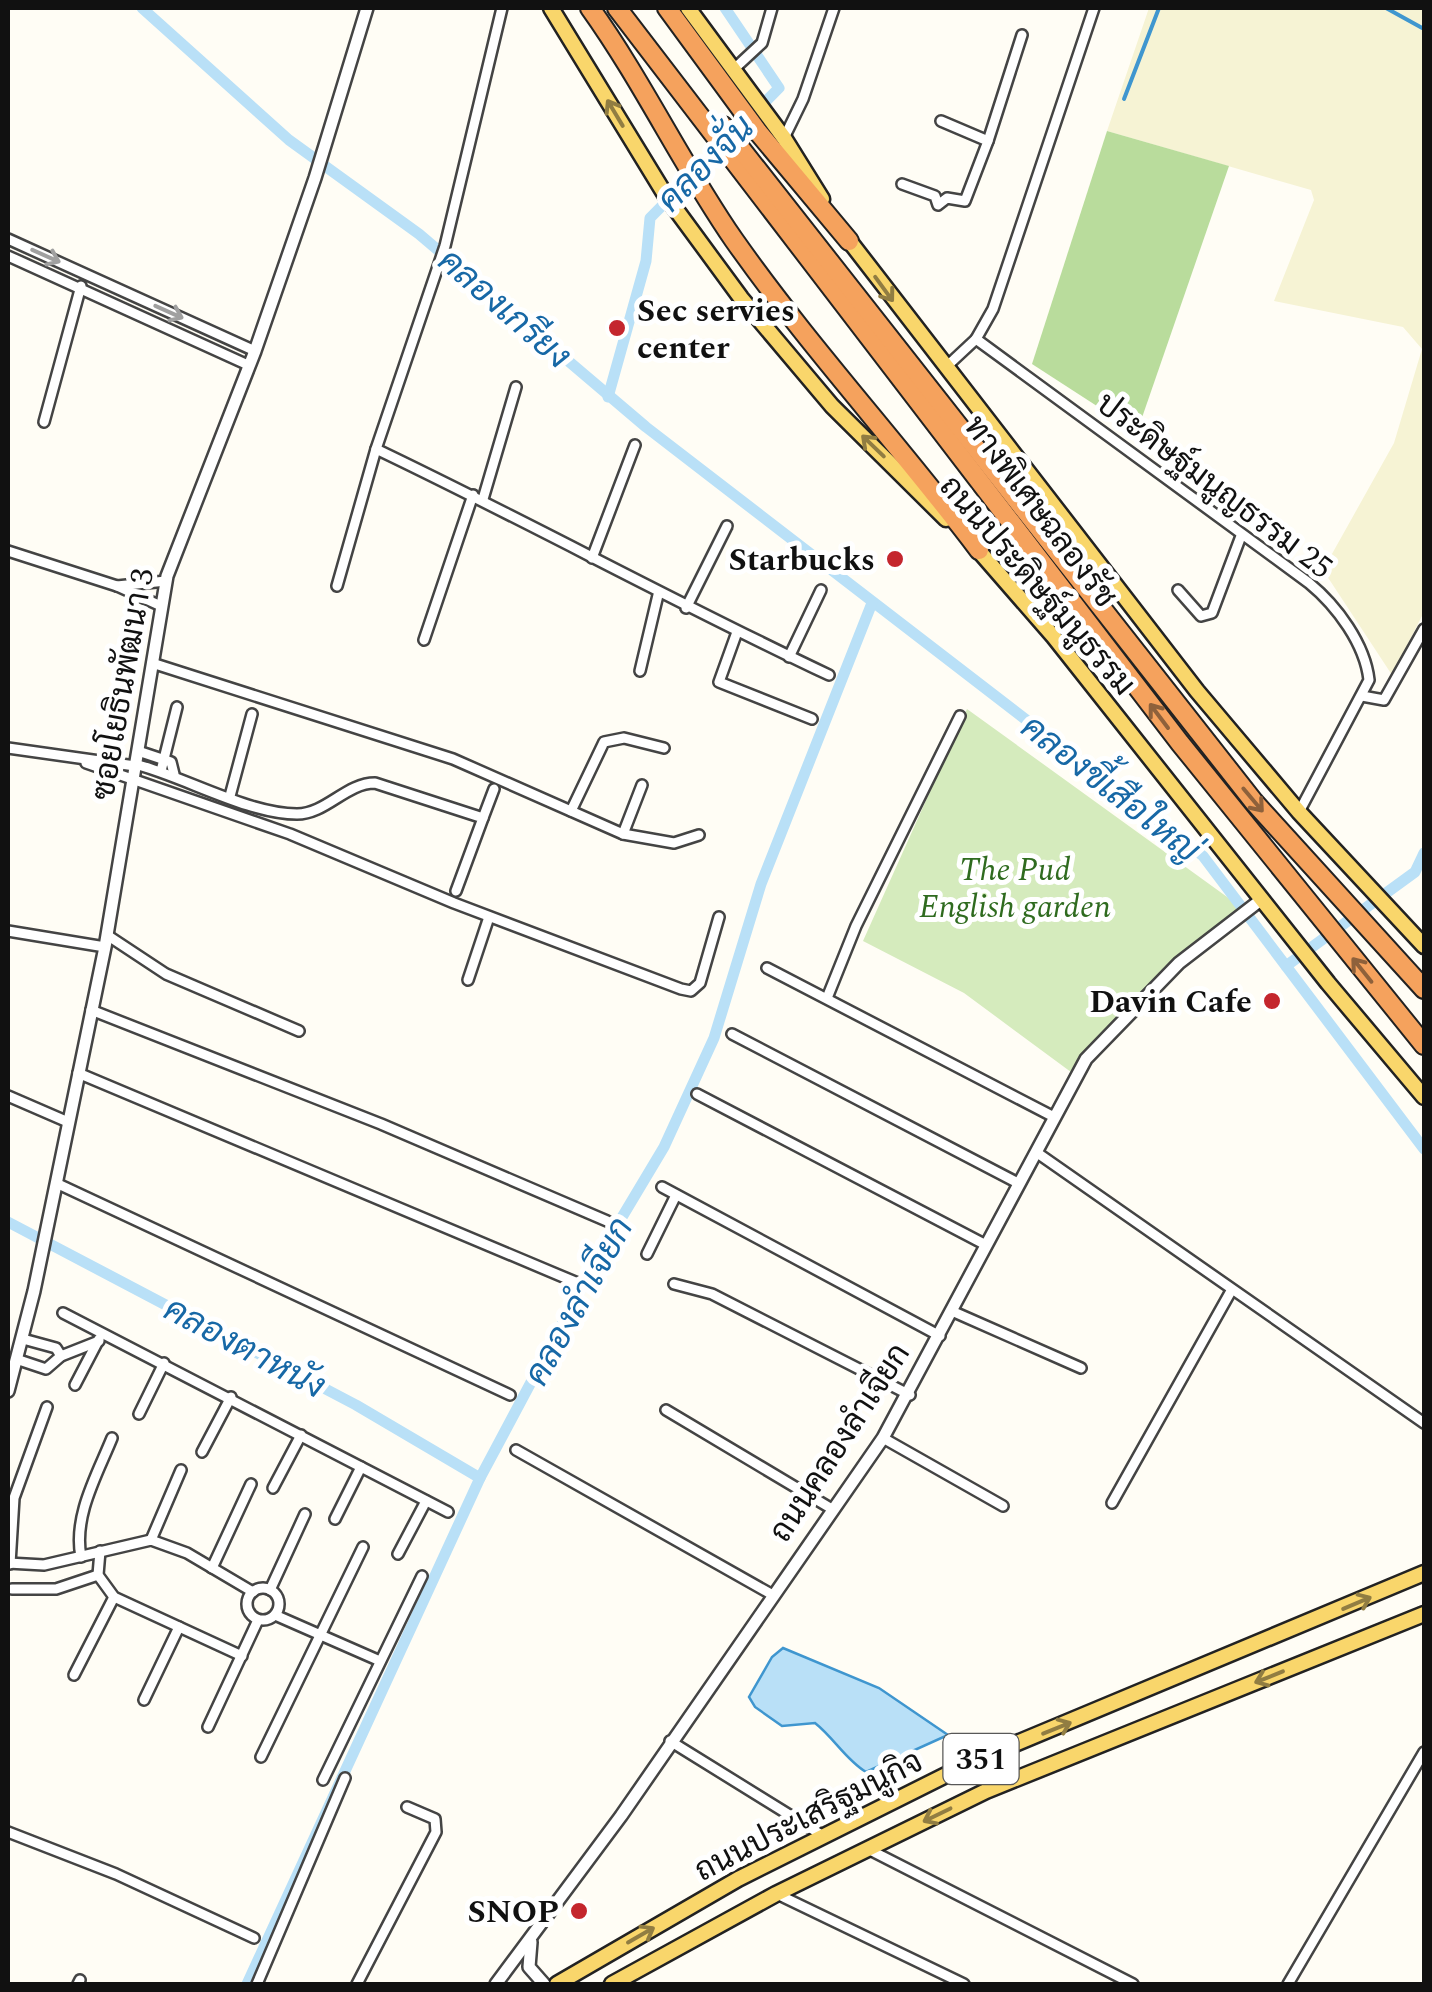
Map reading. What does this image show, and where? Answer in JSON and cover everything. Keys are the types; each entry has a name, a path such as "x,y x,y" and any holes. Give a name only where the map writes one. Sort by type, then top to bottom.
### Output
{"highway":[{"path":"590,8 627,62 691,177 802,334 896,440 979,550"},
{"name":"ทางพิเศษฉลองรัช","path":"618,8 1180,743 1424,1045"},
{"name":"ทางพิเศษฉลองรัช","path":"631,8 1209,747 1424,989"},
{"path":"666,8 749,106 849,241"}],"main road":[{"name":"ถนนประดิษฐ์มนูธรรม","path":"551,8 670,201 810,382 979,550 1250,907 1299,946 1424,1096"},
{"path":"688,8 734,70 749,106"},
{"name":"ถนนประดิษฐ์มนูธรรม","path":"765,127 784,138 849,241 1197,691 1300,812 1424,946"},
{"path":"1395,1062 1424,1106"},
{"name":"ถนนประเสริฐมนูกิจ","path":"557,1984 738,1879 974,1762 1424,1573"},
{"name":"ถนนประเสริฐมนูกิจ","path":"612,1984 776,1894 1078,1751 1424,1614"}],"street":[{"name":"ซอยโยธินพัฒนา 3","path":"8,1391 44,1248 106,941 166,582 255,350 315,178 367,8"},
{"path":"336,586 376,449 446,246 502,8"},
{"path":"734,70 759,48 772,8"},
{"path":"784,138 803,100 834,8"},
{"path":"944,368 976,339 992,309 1094,8"},
{"path":"902,184 926,190 938,204 947,198 965,201 1022,36"},
{"path":"941,121 988,141"},
{"path":"8,239 255,350"},
{"path":"8,256 248,365"},
{"path":"44,422 84,273"},
{"name":"ประดิษฐ์มนูญธรรม 25","path":"976,339 1319,592 1336,611 1367,662 1369,680 1362,696"},
{"path":"424,640 516,386"},
{"path":"592,558 636,445"},
{"path":"376,449 478,497 658,594 829,676"},
{"path":"686,608 727,526"},
{"path":"1178,590 1201,616 1212,613 1240,536"},
{"path":"8,551 117,586 161,606"},
{"path":"117,586 166,582"},
{"path":"789,657 821,590"},
{"path":"640,671 658,594"},
{"path":"1300,812 1362,696 1384,700 1424,630"},
{"path":"737,632 719,682 812,719"},
{"path":"152,662 373,730 623,834 674,843 699,835"},
{"path":"161,771 176,707"},
{"path":"230,796 252,714"},
{"path":"826,998 864,908 960,716"},
{"path":"571,811 604,742 624,738 664,748"},
{"path":"8,748 86,763 98,770 164,757 171,762 174,774"},
{"path":"135,764 174,774 254,806 297,814 310,813 364,783 375,783 483,818"},
{"path":"135,764 489,917 691,990 700,983 719,918"},
{"path":"623,834 642,785"},
{"path":"456,890 494,789"},
{"name":"ถนนคลองลำเจียก","path":"496,1984 621,1816 771,1594 883,1438 910,1395 1018,1183 1092,1050 1179,963 1250,907"},
{"path":"468,980 489,917"},
{"path":"8,930 106,941 166,974 299,1031"},
{"path":"766,968 1054,1117"},
{"path":"91,1010 381,1124 608,1221"},
{"path":"732,1034 1018,1183"},
{"path":"78,1073 580,1284"},
{"path":"697,1094 986,1245"},
{"path":"8,1096 68,1122"},
{"path":"1036,1152 1424,1422"},
{"path":"56,1183 510,1395"},
{"path":"662,1187 940,1336"},
{"path":"647,1254 676,1195"},
{"path":"674,1284 712,1294 910,1395"},
{"path":"1112,1503 1232,1291"},
{"path":"954,1312 1081,1368"},
{"path":"63,1313 101,1337 164,1363 448,1512"},
{"path":"12,1367 46,1369 61,1356 101,1337"},
{"path":"75,1386 101,1337"},
{"path":"22,1339 56,1348 61,1356"},
{"path":"139,1414 164,1363"},
{"path":"202,1452 231,1397"},
{"path":"48,1407 14,1498 9,1563 44,1565 151,1540 253,1592 270,1590"},
{"path":"666,1410 832,1509"},
{"path":"273,1488 301,1435"},
{"path":"81,1557 78,1539 82,1514 112,1438"},
{"path":"883,1438 1003,1506"},
{"path":"516,1450 771,1594"},
{"path":"334,1518 361,1467"},
{"path":"151,1540 181,1470"},
{"path":"212,1568 251,1484"},
{"path":"398,1554 426,1501"},
{"path":"270,1590 305,1514"},
{"path":"261,1757 363,1547"},
{"path":"100,1550 98,1576 114,1597 242,1656"},
{"path":"12,1589 56,1589 98,1576"},
{"path":"324,1780 422,1576"},
{"path":"270,1590 279,1601 275,1614"},
{"path":"253,1592 246,1605 258,1620"},
{"path":"74,1675 114,1597"},
{"path":"208,1727 258,1620 275,1614 380,1661"},
{"path":"144,1700 179,1627"},
{"path":"670,1740 825,1837"},
{"path":"1288,1984 1424,1752"},
{"path":"257,1984 346,1778"},
{"path":"356,1984 436,1832 436,1819 407,1807"},
{"path":"8,1832 116,1874 254,1938"},
{"path":"867,1849 1133,1984"},
{"path":"776,1894 964,1984"},
{"path":"534,1933 530,1967 544,1984"}],"shaded area":[{"path":"1149,8 1424,8 1424,612 1392,675 1323,570 1394,443 1422,349 1403,327 1274,301 1314,200 1311,190 1107,131"}],"green space":[{"path":"1107,131 1229,166 1137,432 1032,364"},
{"name":"The Pud English garden","path":"967,709 1241,907 1075,1075 964,993 863,941"}],"water":[{"path":"783,1648 879,1688 948,1735 866,1772 815,1723 782,1726 755,1707 749,1697 772,1657"}],"waterway":[{"name":"คลองเกรียง","path":"142,8 289,140 419,234 646,427 1203,856 1424,1149"},
{"name":"คลองจั่น","path":"608,397 646,261 650,218 779,88 725,8"},
{"path":"1124,99 1159,8"},
{"path":"1386,8 1424,29"},
{"name":"คลองลำเจียก","path":"247,1984 480,1478 594,1264 664,1147 714,1038 761,884 872,603"},
{"path":"1286,966 1415,872 1424,853"},
{"name":"คลองตาหนัง","path":"8,1222 356,1405 480,1478"}],"place":[{"name":"Sec servies center","path":"617,328"},
{"name":"Starbucks","path":"895,559"},
{"name":"Davin Cafe","path":"1272,1001"},
{"name":"SNOP","path":"579,1911"}],"water label":[{"name":"คลองขี้เสือใหญ่","path":"1111,788"}]}
